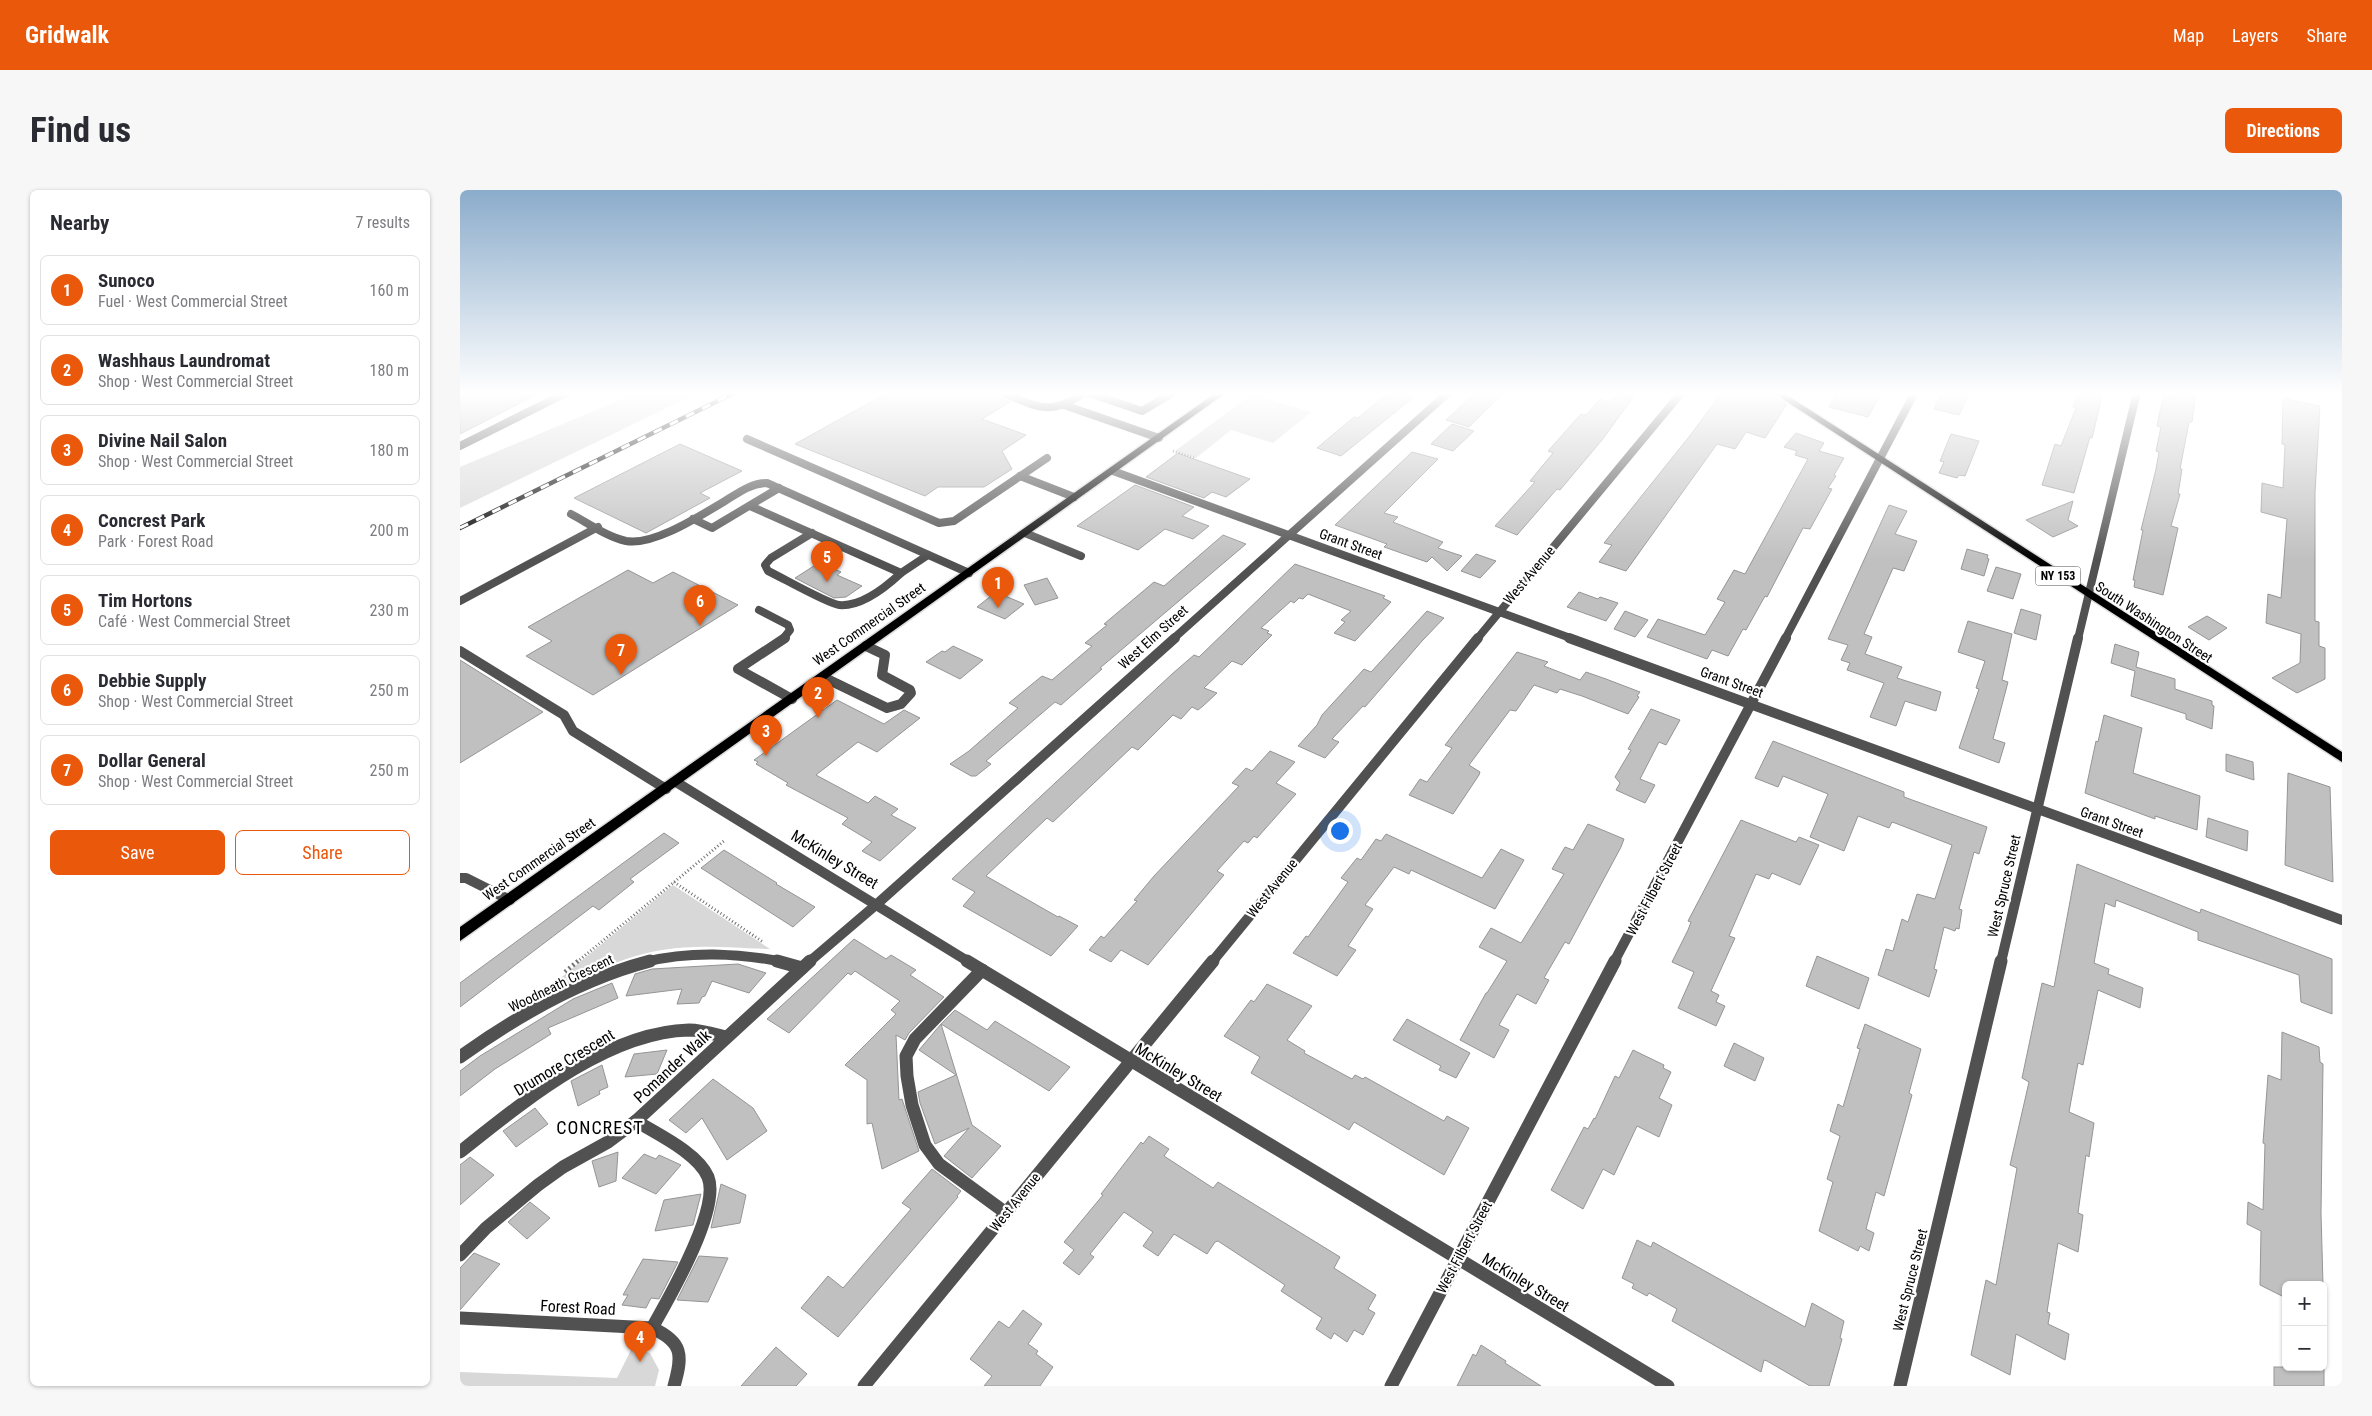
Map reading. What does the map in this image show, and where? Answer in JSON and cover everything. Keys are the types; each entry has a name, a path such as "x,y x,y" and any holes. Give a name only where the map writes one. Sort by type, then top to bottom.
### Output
{"main road":[{"name":"West Commercial Street","path":"460,935 1145,448"},
{"name":"South Washington Street","path":"1861,448 2087,596 2342,758"}],"street":[{"path":"765,448 940,523 954,521 1047,458"},
{"name":"West Elm Street","path":"877,904 1386,448"},
{"name":"West Avenue","path":"864,1386 1498,612 1635,448"},
{"name":"West Filbert Street","path":"1391,1386 1886,448"},
{"name":"West Spruce Street","path":"1900,1386 2123,448"},
{"name":"Grant Street","path":"1113,471 2342,920"},
{"path":"1020,476 1074,497"},
{"path":"571,514 626,541 637,543 649,540 693,519 752,486 767,483 969,573"},
{"path":"693,519 712,528 779,488"},
{"path":"750,506 901,573"},
{"path":"460,601 598,527"},
{"path":"812,533 771,558 765,565 768,572 838,605 851,605 865,599 928,555"},
{"path":"1025,533 1081,556"},
{"path":"759,610 788,625 790,630 786,637 738,669 792,699"},
{"path":"823,677 887,708 898,706 908,698 911,693 910,690 882,675 885,656 866,646"},
{"name":"McKinley Street","path":"460,651 564,715 573,730 877,904 1130,1061 1668,1386"},
{"path":"460,878 466,878 510,900"},
{"name":"Pomander Walk","path":"652,1328 693,1248 706,1213 710,1193 708,1178 698,1164 683,1151 636,1121 802,968 877,904"},
{"name":"Woodneath Crescent","path":"460,1057 552,1001 635,964 658,960 720,955 769,959 802,968"},
{"path":"982,970 914,1039 906,1056 907,1076 912,1105 925,1146 939,1164 1006,1213"},
{"name":"Drumore Crescent","path":"460,1152 498,1122 542,1092 597,1058 635,1040 653,1034 689,1030 726,1037"},
{"path":"460,1255 486,1228 538,1185 563,1167 608,1142 636,1121"},
{"name":"Forest Road","path":"460,1318 652,1328 668,1334 678,1347 681,1362 674,1386"}],"path":[{"path":"1173,451 1195,458"},
{"path":"559,977 724,841"},
{"path":"674,882 775,950 769,959"}],"shaded area":[{"path":"506,448 585,448 460,508 460,467"},
{"path":"1179,448 1209,448 1196,458 1175,451"},
{"path":"673,885 770,949 689,947 645,953 596,971 534,1002 534,1000"},
{"path":"632,1348 650,1353 659,1370 655,1386 460,1386 460,1372 617,1378"}],"building":[{"path":"673,448 689,448 742,471 700,493 710,498 646,533 574,498"},
{"path":"805,448 1007,448 1002,451 1012,469 984,487 938,487 925,496"},
{"path":"1317,448 1351,448 1341,456"},
{"path":"1443,448 1456,448 1453,451"},
{"path":"1551,448 1595,448 1560,490 1557,489 1517,535 1495,526 1535,482 1530,481 1553,453 1548,451"},
{"path":"1680,448 1714,448 1626,571 1599,562 1612,545 1604,543"},
{"path":"1787,448 1821,448 1819,451 1844,458 1828,488 1832,489 1810,529 1803,528 1767,597 1765,596 1746,630 1743,629 1728,656 1712,650 1707,659 1647,637 1658,619 1705,635 1725,602 1717,599 1734,570 1745,574 1808,459 1795,455 1797,451"},
{"path":"1945,448 1976,448 1965,476 1959,475 1957,478 1939,473 1944,462 1940,461"},
{"path":"2054,448 2087,448 2074,493 2042,485"},
{"path":"2157,448 2184,448 2180,469 2182,469 2178,494 2180,494 2171,526 2178,528 2163,595 2134,587 2135,580 2133,580 2143,530 2141,530 2156,469 2159,452 2156,451"},
{"path":"2285,448 2318,448 2315,492 2315,621 2319,622 2319,646 2325,648 2325,679 2297,693 2272,678 2300,663 2301,634 2266,623 2268,594 2281,598 2287,519 2261,512 2262,483 2283,488"},
{"path":"1412,452 1438,459 1384,513 1398,517 1393,522 1443,542 1438,548 1462,556 1447,571 1432,557 1427,562 1384,547 1387,544 1335,525"},
{"path":"1178,453 1250,479 1226,497 1212,492 1204,498 1146,477"},
{"path":"1135,485 1194,507 1182,516 1209,526 1193,539 1165,529 1138,550 1077,526"},
{"path":"2073,501 2068,520 2078,526 2053,537 2026,520"},
{"path":"1889,505 1907,511 1895,534 1917,541 1904,571 1893,568 1864,634 1872,637 1865,654 1902,667 1897,678 1941,692 1936,711 1905,701 1896,726 1870,717 1884,683 1847,670 1850,663 1841,660 1848,645 1828,639"},
{"path":"1223,535 1246,544 1100,668 1102,669 1061,705 1055,702 986,761 991,764 976,776 971,776 950,764 969,751 1018,708 1009,703 1042,676 1052,680 1092,646 1085,643 1107,625 1104,624 1154,582 1164,586"},
{"path":"1967,549 1988,555 1987,558 1989,559 1984,576 1961,569"},
{"path":"1476,554 1496,561 1480,578 1461,571"},
{"path":"820,562 841,572 837,575 862,586 846,597 834,598 795,578"},
{"path":"1295,564 1385,596 1383,598 1391,602 1355,641 1334,633 1345,622 1341,620 1351,611 1308,594 1303,599 1299,598 1294,603 1291,601 1261,628 1269,631 1267,633 1272,635 1242,665 1232,661 1204,688 1217,693 1203,706 1198,710 1192,707 1181,719 1173,715 1138,750 1132,747 1053,822 1047,818 986,876 1058,917 1078,926 1051,956 963,906 975,892 952,879 1172,674 1194,655 1199,657"},
{"path":"1996,567 2021,574 2013,599 1987,591"},
{"path":"628,570 653,583 673,572 738,605 593,695 526,656 552,641 528,627"},
{"path":"1047,578 1058,598 1035,605 1024,585"},
{"path":"996,592 1024,604 1005,619 977,607"},
{"path":"1579,592 1598,599 1600,597 1618,603 1606,621 1567,607"},
{"path":"2021,609 2041,615 2036,640 2014,633"},
{"path":"1427,611 1444,618 1365,707 1363,706 1332,739 1339,742 1325,758 1298,746 1317,725 1322,715 1364,669 1371,672"},
{"path":"1625,611 1648,620 1635,637 1614,629"},
{"path":"2207,616 2227,628 2209,640 2188,627"},
{"path":"1968,621 2012,634 2002,680 2008,682 1993,739 2005,743 1999,763 1959,748 1979,689 1976,688 1985,661 1958,652"},
{"path":"2115,644 2139,652 2136,667 2175,679 2175,689 2212,701 2214,706 2212,729 2186,719 2186,714 2131,696 2135,671 2111,663"},
{"path":"953,646 983,660 960,679 926,662"},
{"path":"1517,652 1548,662 1544,666 1580,680 1586,672 1606,679 1640,692 1637,696 1639,697 1628,714 1560,689 1557,693 1534,685 1516,711 1510,710 1469,765 1480,772 1453,814 1409,795 1420,779 1427,782 1452,748 1445,745"},
{"path":"460,660 543,712 460,763"},
{"path":"837,700 884,724 904,710 920,718 877,752 858,742 816,775 868,803 875,796 898,809 891,815 916,828 880,861 862,851 872,842 842,824 848,818 786,785 788,783 756,764 758,762 754,760"},
{"path":"1651,709 1680,720 1666,745 1659,742 1640,779 1655,785 1645,803 1616,790 1620,783 1615,777 1631,750 1628,749"},
{"path":"2104,715 2142,728 2133,773 2200,796 2197,830 2155,816 2155,819 2085,793 2096,741 2098,742"},
{"path":"1773,741 1904,792 1904,797 1987,827 1979,854 1974,852 1959,909 1962,910 1959,929 1956,928 1955,931 1944,927 1934,969 1937,970 1929,997 1878,975 1886,949 1893,951 1902,919 1908,922 1917,894 1935,899 1952,845 1892,822 1889,828 1858,816 1844,851 1810,837 1828,794 1783,776 1778,787 1755,778"},
{"path":"1270,751 1295,762 1276,783 1296,794 1257,838 1254,836 1248,843 1244,841 1217,871 1224,875 1148,965 1121,950 1111,962 1089,950 1101,936 1104,938 1137,901 1134,900 1154,876 1239,786 1232,783 1246,768 1252,771"},
{"path":"2226,754 2253,762 2254,780 2226,771"},
{"path":"2288,773 2330,787 2333,882 2285,865"},
{"path":"2208,818 2248,831 2247,851 2206,837"},
{"path":"1741,820 1796,842 1799,837 1819,845 1800,885 1772,873 1769,879 1756,874 1729,936 1735,938 1711,991 1719,995 1716,1002 1725,1006 1716,1026 1678,1008 1694,972 1672,962 1688,930 1691,922 1688,921"},
{"path":"1588,824 1624,839 1621,847 1569,944 1565,942 1544,978 1549,980 1536,1004 1517,994 1499,1025 1509,1030 1494,1058 1460,1040 1486,993 1507,961 1479,947 1491,928 1521,943 1564,874 1552,869 1565,847 1573,850"},
{"path":"664,833 679,843 630,879 634,882 599,910 593,906 460,1007 460,983"},
{"path":"1386,834 1482,878 1501,849 1524,860 1495,909 1411,870 1409,874 1394,867 1365,905 1373,909 1348,946 1356,950 1337,976 1293,953 1306,936 1308,937 1348,882 1341,878 1357,858 1361,860 1376,839 1381,841"},
{"path":"724,850 815,907 793,927 701,868"},
{"path":"2077,864 2200,913 2201,909 2332,959 2332,1014 2301,1002 2299,975 2198,940 2198,932 2116,900 2115,907 2105,903 2094,963 2109,969 2108,974 2143,988 2140,1008 2098,990 2083,1065 2078,1063 2069,1112 2094,1123 2089,1157 2086,1155 2078,1213 2083,1215 2078,1252 2058,1243 2047,1312 2050,1313 2048,1324 2069,1334 2065,1360 2016,1334 2010,1375 1971,1355 1986,1280 1996,1285 2017,1168 2010,1165 2029,1082 2022,1078 2042,983 2054,987"},
{"path":"854,939 886,959 891,955 916,970 910,975 944,997 909,1033 905,1040 896,1035 899,1100 902,1099 919,1151 882,1169 872,1123 867,1124 867,1080 845,1065 896,1014 891,1010 900,1001 855,971 851,975 848,973 789,1033 767,1019"},
{"path":"1817,956 1869,978 1859,1009 1806,986"},
{"path":"738,964 766,973 749,993 712,981 705,996 702,997 699,1003 677,1004 682,989 626,996 635,974 652,969"},
{"path":"612,983 618,998 548,1028 551,1034 495,1069 460,1096 460,1071 480,1056 573,999"},
{"path":"1267,984 1312,1006 1287,1040 1305,1051 1304,1053 1352,1079 1355,1075 1363,1079 1365,1077 1444,1121 1447,1116 1469,1128 1444,1175 1354,1122 1349,1130 1251,1073 1260,1057 1224,1036 1251,1000 1254,1002"},
{"path":"955,1010 987,1030 995,1021 1070,1067 1049,1091 941,1024"},
{"path":"1407,1019 1470,1053 1456,1078 1439,1070 1441,1066 1393,1040"},
{"path":"941,1024 972,1125 1001,1146 972,1178 944,1156 969,1128 935,1144 920,1103 918,1092 956,1075 919,1050"},
{"path":"1865,1024 1921,1049 1909,1093 1912,1095 1884,1196 1876,1192 1866,1229 1874,1233 1869,1251 1860,1246 1858,1251 1819,1231 1833,1182 1827,1179 1840,1136 1830,1131 1838,1104 1843,1107 1860,1049 1857,1048"},
{"path":"2282,1032 2319,1047 2320,1062 2323,1064 2321,1213 2323,1281 2282,1281 2282,1296 2260,1285 2261,1231 2247,1224 2248,1202 2263,1210 2265,1144 2263,1143 2268,1075 2281,1080"},
{"path":"1734,1043 1764,1058 1755,1081 1724,1066"},
{"path":"667,1050 657,1074 625,1077 634,1054"},
{"path":"1633,1050 1664,1065 1663,1068 1671,1072 1659,1098 1672,1105 1659,1137 1637,1126 1614,1175 1603,1169 1583,1209 1551,1190 1584,1127 1588,1129 1595,1119 1615,1076 1619,1078"},
{"path":"602,1065 608,1087 599,1091 600,1094 578,1106 571,1081"},
{"path":"713,1079 753,1108 767,1131 727,1160 702,1118 686,1133 669,1120"},
{"path":"535,1108 548,1124 516,1147 503,1131"},
{"path":"1149,1136 1169,1149 1164,1156 1213,1188 1218,1182 1340,1257 1334,1268 1376,1295 1368,1309 1375,1313 1363,1335 1354,1330 1347,1342 1334,1333 1331,1339 1316,1329 1322,1318 1281,1291 1285,1285 1218,1241 1215,1242 1207,1254 1174,1234 1158,1256 1143,1246 1153,1232 1124,1212 1090,1254 1094,1257 1079,1275 1063,1263 1074,1250 1064,1242 1103,1195 1101,1194 1141,1142 1143,1144"},
{"path":"618,1152 616,1181 599,1187 592,1161"},
{"path":"644,1154 656,1159 659,1155 681,1165 656,1194 622,1178"},
{"path":"470,1157 494,1175 460,1205 460,1165"},
{"path":"932,1169 961,1191 958,1197 838,1337 801,1308 828,1276 843,1288 911,1209 902,1203"},
{"path":"721,1184 746,1195 740,1223 711,1228"},
{"path":"701,1194 693,1225 655,1231 664,1200"},
{"path":"530,1202 550,1218 527,1239 508,1222"},
{"path":"1637,1240 1651,1247 1653,1242 1805,1327 1812,1303 1844,1321 1840,1338 1842,1339 1829,1386 1810,1386 1764,1360 1761,1372 1672,1321 1677,1309 1649,1293 1647,1296 1632,1288 1634,1284 1622,1278"},
{"path":"474,1253 500,1264 460,1310 460,1268"},
{"path":"699,1256 728,1258 708,1302 677,1300"},
{"path":"643,1259 678,1262 659,1299 651,1298 646,1308 622,1305 628,1295 623,1295"},
{"path":"1023,1310 1042,1324 1028,1344 1038,1351 1036,1354 1053,1367 1040,1386 984,1386 992,1376 970,1359 999,1321 1009,1328"},
{"path":"1481,1345 1541,1386 1457,1386 1473,1354 1476,1356"},
{"path":"776,1347 807,1374 796,1386 741,1386"},
{"path":"2274,1367 2282,1367 2282,1371 2324,1371 2324,1386 2274,1386"}],"railway":[{"path":"460,528 623,448"}],"place":[{"name":"Tim Hortons","path":"827,582"},
{"name":"Sunoco","path":"998,608"},
{"name":"Debbie Supply","path":"700,626"},
{"name":"Dollar General","path":"621,675"},
{"name":"Washhaus Laundromat","path":"818,718"},
{"name":"Divine Nail Salon","path":"766,756"},
{"name":"Concrest Park","path":"640,1362"}],"district":[{"name":"CONCREST","path":"600,1128"}]}
